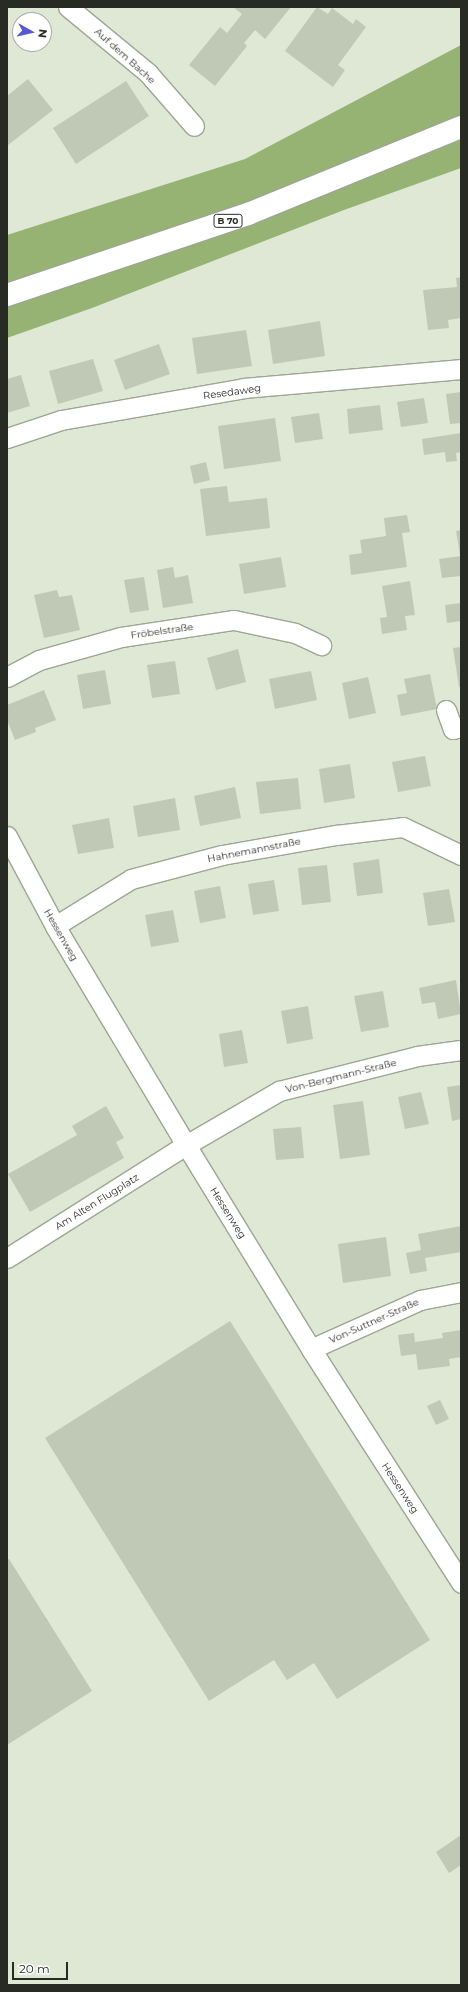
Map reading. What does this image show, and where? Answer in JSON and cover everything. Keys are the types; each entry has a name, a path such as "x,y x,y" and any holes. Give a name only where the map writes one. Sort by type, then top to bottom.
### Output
{"main road":[{"name":"B 70","path":"7,295 248,214 456,131"}],"street":[{"name":"Auf dem Bache","path":"68,7 148,74 194,126"},
{"name":"Resedaweg","path":"7,438 61,420 244,388 461,369"},
{"name":"Fröbelstraße","path":"7,677 38,660 121,637 234,620 295,633 321,645"},
{"path":"446,710 453,729 461,727"},
{"name":"Hahnemannstraße","path":"55,926 131,879 222,855 336,835 403,826 461,855"},
{"name":"Hessenweg","path":"7,836 55,926 186,1145 311,1349 461,1583"},
{"name":"Von-Bergmann-Straße","path":"186,1145 279,1091 417,1056 461,1050"},
{"name":"Am Alten Flugplatz","path":"7,1258 186,1145"},
{"name":"Von-Suttner-Straße","path":"311,1349 420,1300 461,1292"}],"green space":[{"path":"461,45 461,168 344,210 92,308 7,338 7,235 245,159"}],"building":[{"path":"233,7 291,7 265,39 255,30 244,43 247,46 215,86 189,65 220,27 227,33 242,14"},
{"path":"317,7 328,14 332,8 353,24 356,19 366,27 338,65 345,70 333,87 285,51"},
{"path":"28,79 53,110 7,146 7,96"},
{"path":"126,81 149,116 76,164 53,128"},
{"path":"461,277 461,318 448,320 449,328 428,330 423,290 457,287 456,278"},
{"path":"320,321 325,356 273,364 268,330"},
{"path":"246,330 252,366 197,374 192,338"},
{"path":"159,344 170,374 125,390 114,360"},
{"path":"93,359 103,391 58,404 49,371"},
{"path":"21,375 30,406 7,413 7,379"},
{"path":"461,392 461,423 450,424 446,394"},
{"path":"424,398 428,423 401,427 397,402"},
{"path":"380,405 383,430 349,434 347,409"},
{"path":"319,413 323,439 295,443 291,417"},
{"path":"275,418 281,461 224,469 218,426"},
{"path":"461,433 461,452 456,453 457,461 446,462 445,452 424,455 422,439"},
{"path":"206,462 210,480 194,484 190,466"},
{"path":"227,486 229,502 267,498 270,528 206,536 200,489"},
{"path":"407,515 410,532 402,533 407,567 351,575 349,555 362,553 360,540 386,536 384,518"},
{"path":"461,530 461,555 460,555 456,531"},
{"path":"461,556 461,576 442,578 439,559"},
{"path":"281,557 286,587 244,594 239,564"},
{"path":"173,567 175,578 188,575 193,603 163,608 157,570"},
{"path":"144,577 149,610 130,613 124,580"},
{"path":"410,581 415,615 405,616 407,630 382,634 380,618 387,617 382,586"},
{"path":"57,590 59,597 72,595 80,630 44,638 34,595"},
{"path":"461,603 461,621 447,623 445,605"},
{"path":"461,647 461,687 459,687 453,648"},
{"path":"238,649 246,682 216,690 207,658"},
{"path":"175,661 180,694 152,698 147,665"},
{"path":"105,670 111,704 83,709 77,675"},
{"path":"311,671 317,700 275,709 269,679"},
{"path":"430,674 437,709 401,716 397,695 407,693 404,679"},
{"path":"368,677 376,713 349,719 342,683"},
{"path":"44,690 56,720 35,728 36,732 15,740 7,720 7,705"},
{"path":"425,756 431,786 398,792 392,762"},
{"path":"350,764 355,798 324,803 319,769"},
{"path":"298,778 301,809 260,814 256,782"},
{"path":"235,787 241,818 200,826 194,796"},
{"path":"175,798 180,830 138,837 133,806"},
{"path":"109,818 114,848 78,854 72,825"},
{"path":"379,859 383,893 357,896 353,863"},
{"path":"327,865 331,902 302,905 298,868"},
{"path":"274,880 279,911 253,915 248,884"},
{"path":"220,886 226,918 200,923 194,891"},
{"path":"449,889 455,922 428,926 423,893"},
{"path":"173,910 179,942 151,947 145,915"},
{"path":"456,980 461,1014 438,1019 435,1002 422,1004 419,988"},
{"path":"383,991 389,1027 361,1032 354,996"},
{"path":"308,1006 313,1039 287,1044 281,1011"},
{"path":"242,1030 248,1063 224,1067 219,1034"},
{"path":"461,1085 461,1119 452,1121 447,1087"},
{"path":"421,1092 429,1124 405,1129 398,1097"},
{"path":"363,1101 370,1155 340,1159 333,1105"},
{"path":"106,1106 124,1138 116,1142 124,1158 30,1212 8,1174 77,1135 72,1126"},
{"path":"301,1127 304,1158 276,1160 273,1129"},
{"path":"461,1226 461,1252 425,1258 427,1271 410,1274 406,1253 421,1250 418,1234"},
{"path":"386,1237 391,1276 343,1283 338,1244"},
{"path":"230,1321 430,1640 337,1699 314,1663 287,1680 274,1660 209,1701 45,1438"},
{"path":"461,1330 461,1357 449,1359 450,1366 418,1370 416,1354 401,1356 398,1335 414,1333 415,1342 443,1338 442,1333"},
{"path":"440,1400 449,1419 436,1425 427,1406"},
{"path":"9,1559 92,1691 7,1745 7,1560"},
{"path":"461,1835 461,1865 449,1873 436,1852"}]}
